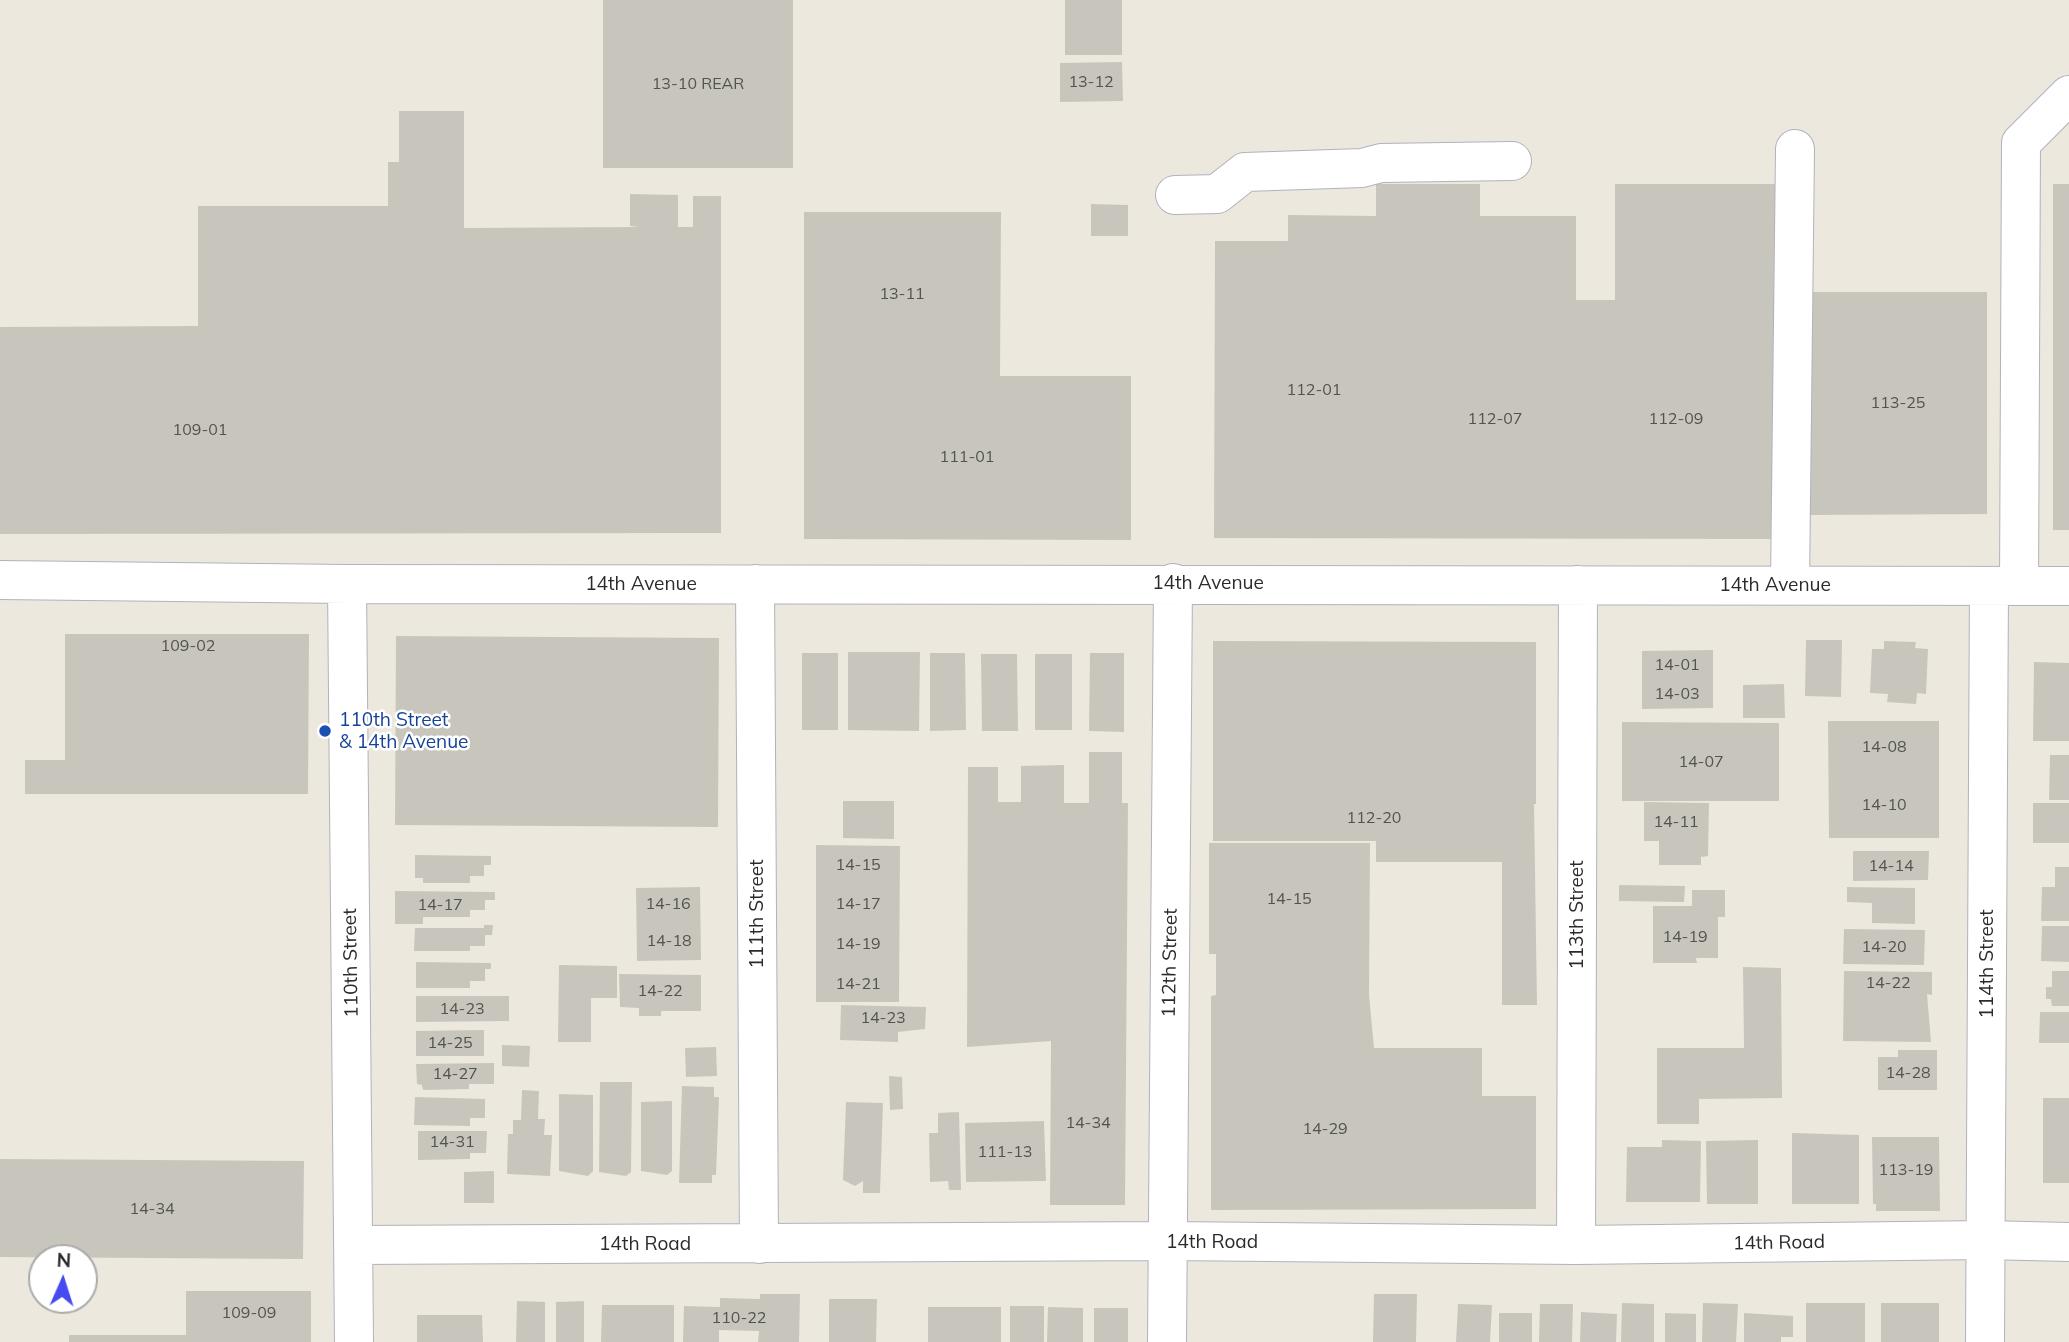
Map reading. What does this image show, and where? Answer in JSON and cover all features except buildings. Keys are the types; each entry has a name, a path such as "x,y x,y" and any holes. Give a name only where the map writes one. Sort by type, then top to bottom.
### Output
{"street":[{"name":"114th Street","path":"1985,1342 1985,1240 2004,586 2021,143 2069,95"},
{"path":"1790,585 1795,149"},
{"path":"1175,194 1217,194 1245,172 1362,168 1381,163 1512,162"},
{"name":"14th Avenue","path":"0,580 347,584 2069,586"},
{"name":"112th Street","path":"1167,1342 1173,583"},
{"name":"110th Street","path":"347,584 354,1342"},
{"name":"111th Street","path":"755,584 759,1244"},
{"name":"113th Street","path":"1576,1245 1578,585"},
{"name":"14th Road","path":"354,1245 1168,1241 1576,1245 1985,1240 2069,1242"}],"place":[{"name":"110th Street & 14th Avenue","path":"325,731"}]}
